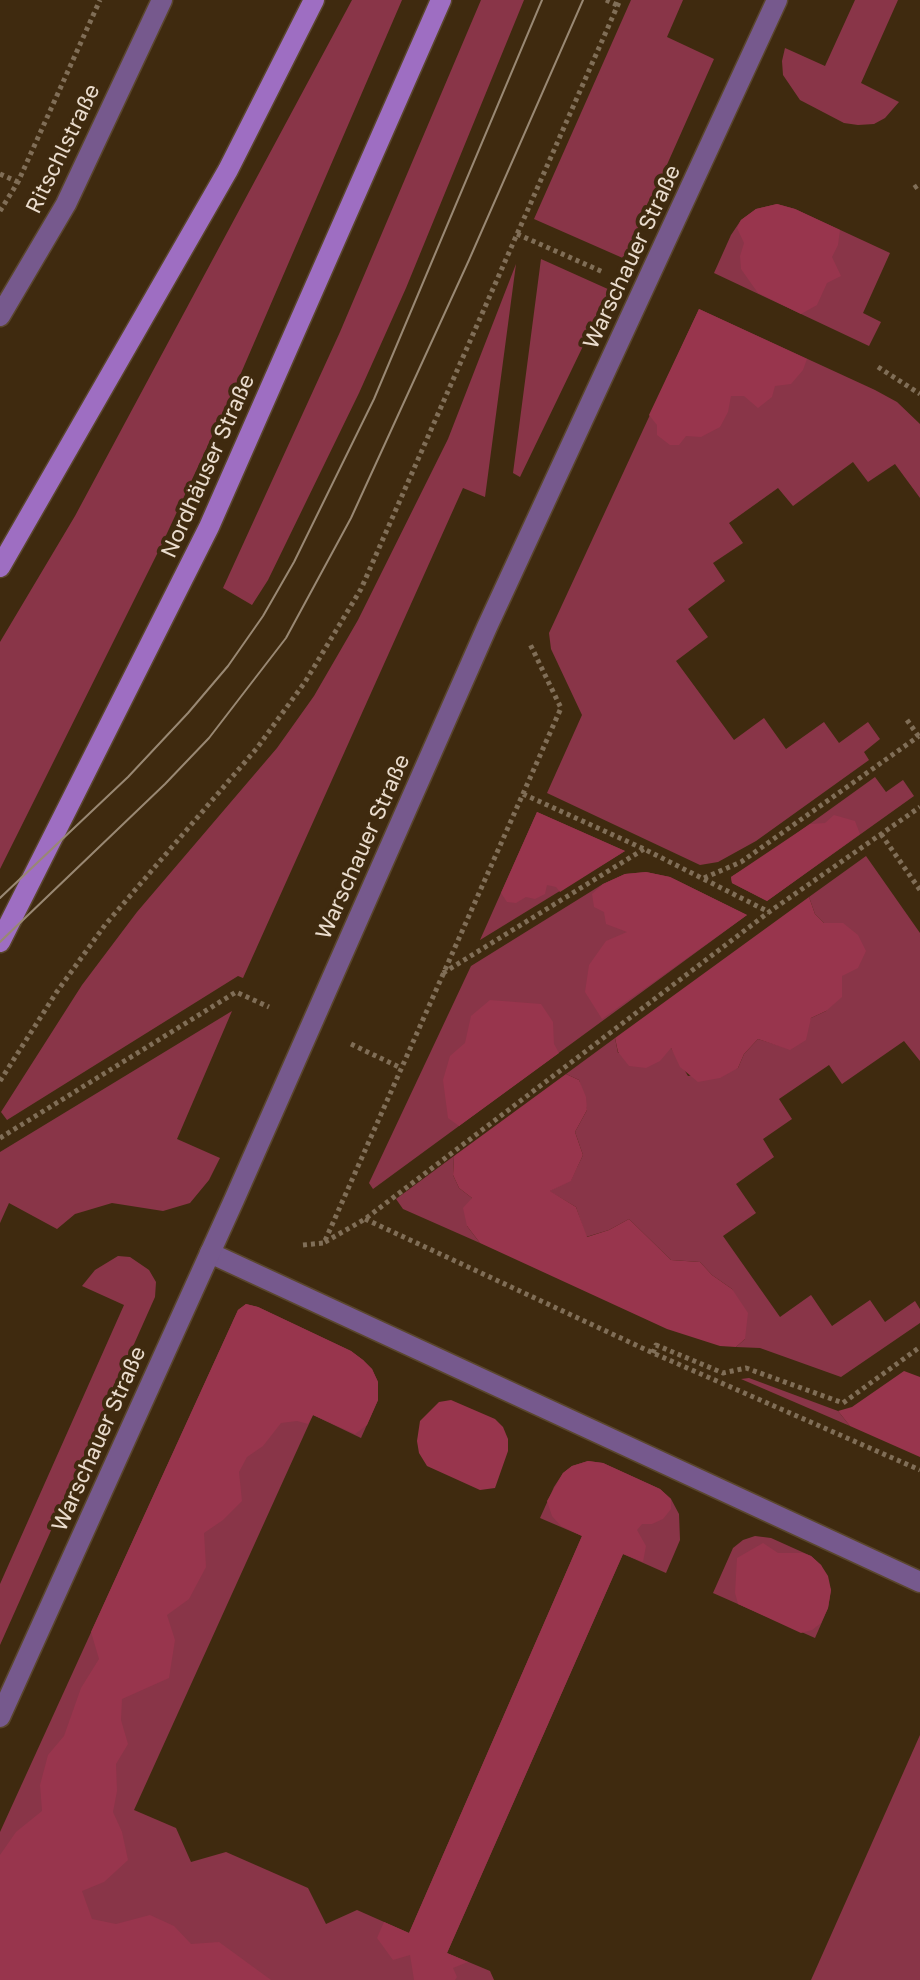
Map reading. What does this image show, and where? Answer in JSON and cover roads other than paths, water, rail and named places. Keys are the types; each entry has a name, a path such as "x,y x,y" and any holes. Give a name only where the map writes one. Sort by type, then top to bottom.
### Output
{"main road":[{"path":"0,567 228,170 314,0"},
{"name":"Nordhäuser Straße","path":"0,942 209,527 441,0"}],"street":[{"name":"Ritschlstraße","path":"0,316 66,204 162,0"},
{"name":"Warschauer Straße","path":"0,1717 210,1253 487,627 777,0"},
{"path":"210,1253 920,1582"}],"tram line":[{"path":"0,898 128,777 188,713 228,666 263,616 294,562 374,399 542,0"},
{"path":"0,942 209,738 286,638 351,518 583,0"}]}
